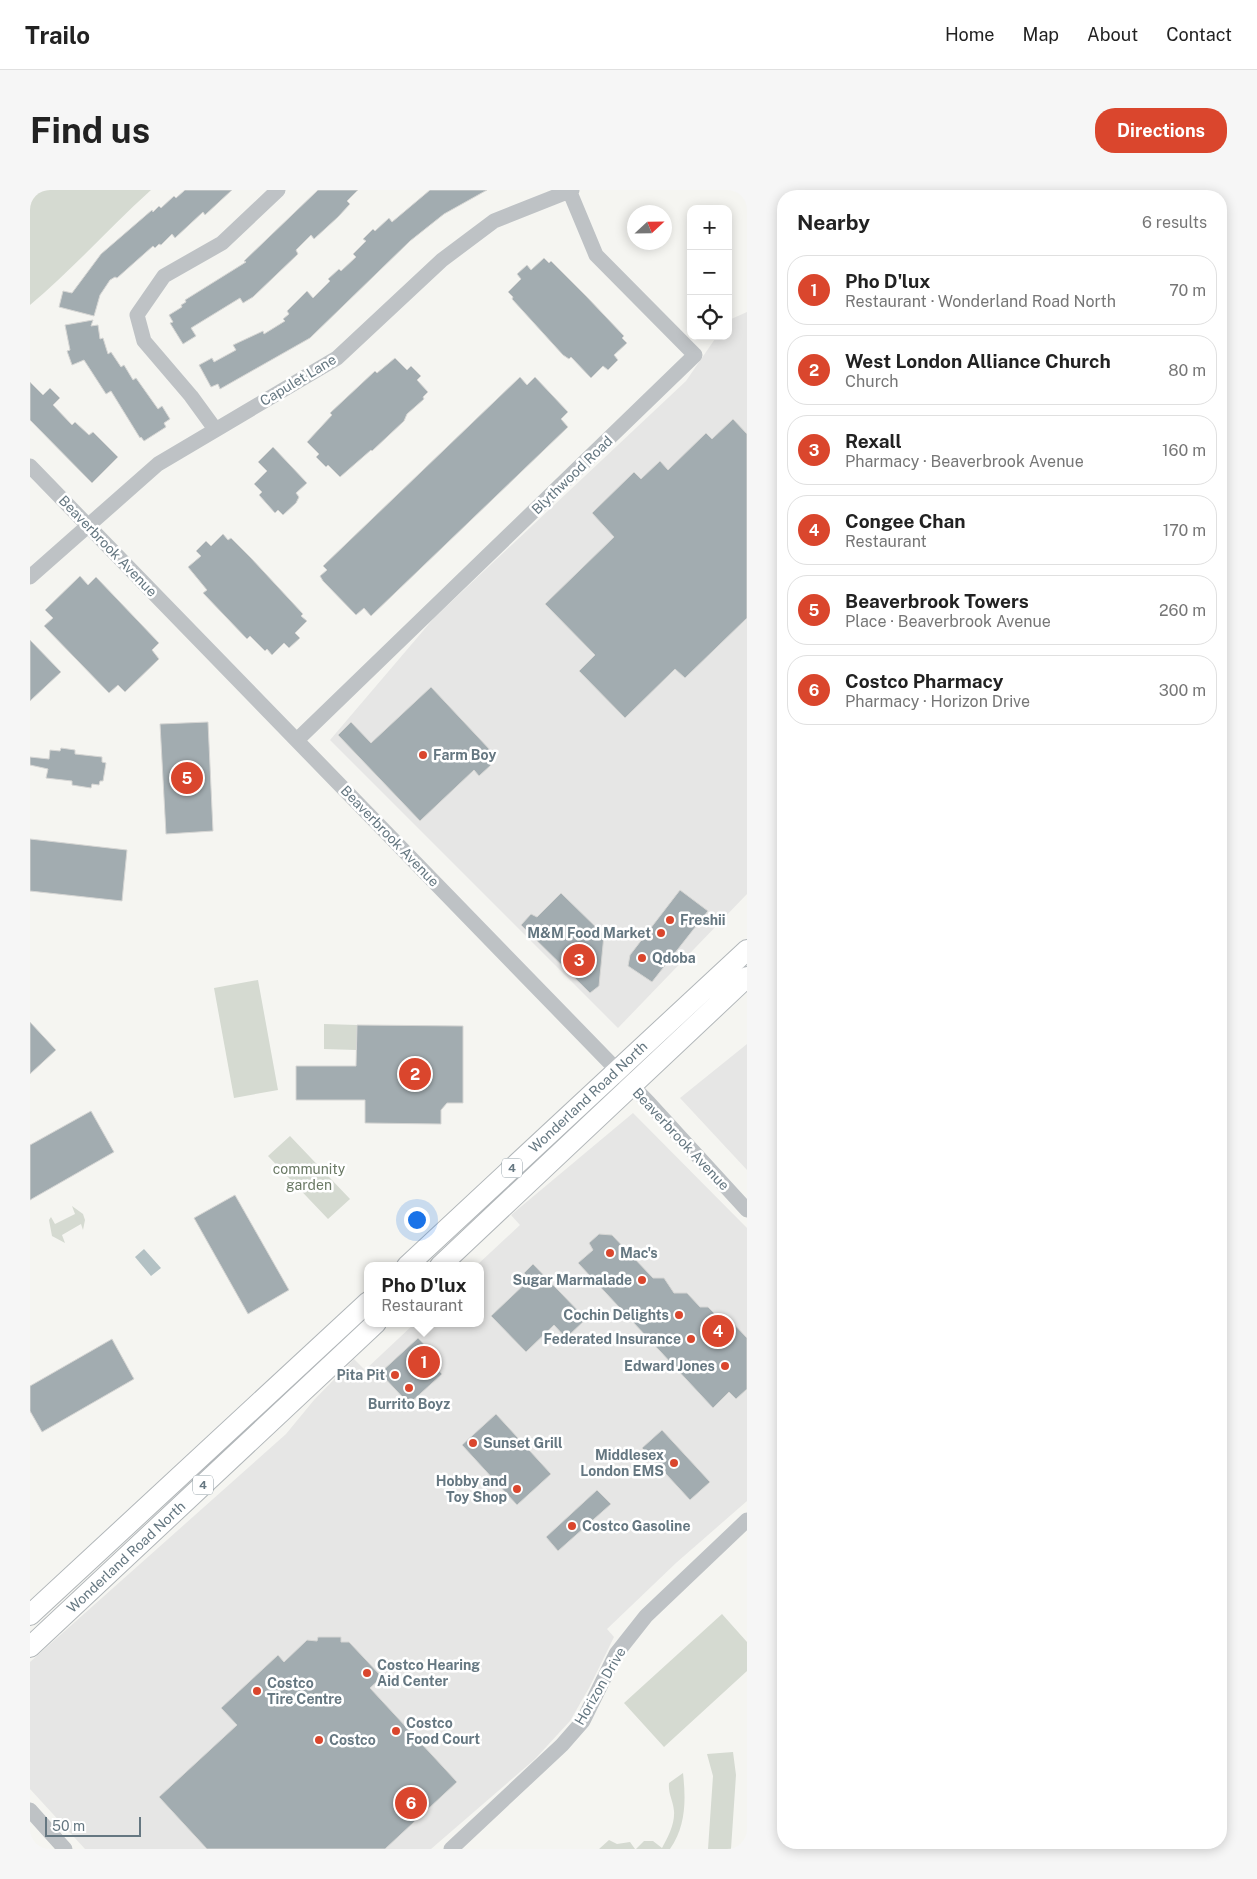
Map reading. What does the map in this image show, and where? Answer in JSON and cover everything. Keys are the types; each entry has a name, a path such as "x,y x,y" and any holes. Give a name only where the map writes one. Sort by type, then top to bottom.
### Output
{"main road":[{"name":"Wonderland Road North","path":"411,1262 747,950"},
{"name":"Wonderland Road North","path":"444,1262 747,976"},
{"name":"Wonderland Road North","path":"30,1615 364,1306"},
{"name":"Wonderland Road North","path":"30,1647 372,1327"}],"street":[{"path":"215,429 191,396 144,341 136,315 164,276 222,243 278,190"},
{"name":"Capulet Lane","path":"30,577 158,464 337,358 442,260 494,221 570,190"},
{"name":"Blythwood Road","path":"297,740 695,355 596,255 570,190"},
{"name":"Beaverbrook Avenue","path":"30,466 617,1070 747,1210"},
{"name":"Horizon Drive","path":"450,1849 562,1745 583,1721 616,1654 646,1616 747,1520"},
{"path":"30,1810 65,1849"}],"shaded area":[{"path":"747,312 747,894 618,1028 330,740 434,618 686,381 714,340 732,340 732,319"},
{"path":"747,1044 747,1170 680,1098"},
{"path":"633,1113 747,1228 747,1501 676,1563 607,1629 614,1637 589,1688 570,1721 535,1759 431,1849 85,1849 30,1789 30,1662 286,1434 314,1400 354,1359 365,1370 411,1327 484,1327 484,1262 480,1262 520,1225 511,1215"},
{"path":"144,1249 161,1268 151,1276 135,1257"}],"green space":[{"path":"30,190 151,190 30,305"},
{"path":"258,980 278,1090 234,1098 214,988"},
{"path":"324,1024 357,1025 356,1050 324,1049"},
{"name":"community garden","path":"290,1136 350,1199 328,1219 268,1156"},
{"path":"72,1206 83,1214 85,1220 83,1230 81,1224 62,1235 65,1243 52,1236 49,1220 51,1217 55,1224 75,1214"},
{"path":"722,1614 747,1642 747,1671 664,1747 624,1703"},
{"path":"733,1752 736,1775 731,1849 708,1849 713,1776 707,1754"},
{"path":"683,1773 684,1812 679,1831 670,1849 636,1849 644,1841 653,1841 662,1848 671,1830 674,1816 669,1783"},
{"path":"609,1840 617,1844 630,1842 635,1849 599,1849"}],"building":[{"path":"185,190 232,190 205,215 203,212 175,238 172,234 161,245 159,244 155,248 153,246 117,278 115,277 110,280 100,295 94,316 59,307 63,291 72,293 101,254 152,210 153,212 159,206 161,208 174,196 176,198"},
{"path":"318,190 358,190 347,201 350,204 338,217 314,239 311,235 296,250 298,254 253,297 243,303 240,298 191,328 196,336 183,344 170,323 173,322 169,315 182,307 181,305 186,302 185,300 246,262 244,261"},
{"path":"430,190 487,190 444,214 410,241 310,338 220,389 218,384 211,387 199,365 212,358 214,362 236,350 233,345 263,331 264,334 285,321 283,319 289,314 287,311 307,291 313,298 330,281 328,279 339,269 341,271 356,257 353,254 366,241 363,239 373,229 375,231 389,218 392,222"},
{"path":"544,258 549,263 551,261 624,336 622,338 627,343 614,355 618,360 608,370 603,366 591,378 571,357 569,359 563,355 512,299 513,297 508,292 521,279 517,274 527,265 531,270"},
{"path":"93,320 91,326 98,325 100,339 103,338 108,354 111,352 121,367 124,365 133,380 136,378 158,409 162,406 170,419 164,423 166,427 144,441 140,438 111,391 106,394 84,360 72,365 67,351 70,350 65,325"},
{"path":"395,358 407,370 411,366 421,376 417,380 428,392 423,397 424,399 407,414 404,421 372,451 340,477 328,465 326,467 316,457 319,454 307,442 332,415 330,413 375,371 377,373"},
{"path":"520,377 527,385 535,377 568,412 561,419 568,427 371,616 364,608 356,615 323,581 320,576 327,570 323,566"},
{"path":"30,382 43,395 50,388 60,398 53,405 72,425 75,422 89,435 93,432 118,457 92,483 30,420"},
{"path":"733,419 747,434 747,618 685,678 675,669 625,718 579,671 595,655 545,604 614,537 592,513 634,472 641,479 660,461 668,470 706,433 712,439"},
{"path":"273,447 307,483 296,493 299,497 296,503 283,515 278,510 275,513 259,495 262,492 254,484 267,471 258,462"},
{"path":"223,534 228,540 231,538 251,558 303,614 301,616 307,621 295,633 300,638 289,648 284,643 272,655 267,649 265,651 250,636 247,639 203,593 207,590 188,567 201,556 196,551 206,541 211,546"},
{"path":"80,576 88,585 96,577 159,643 152,650 159,659 125,692 118,685 109,693 44,626 53,618 45,610"},
{"path":"30,640 61,672 30,701"},
{"name":"Farm Boy","path":"431,687 492,752 485,758 491,765 479,776 474,770 420,821 338,735 351,722 371,743"},
{"path":"208,722 213,831 166,834 160,724"},
{"path":"61,748 75,750 75,754 102,757 102,762 106,763 103,781 100,781 99,785 92,784 91,788 72,785 72,781 46,778 48,769 30,765 30,757 49,759 50,750 60,751"},
{"path":"30,839 127,850 122,901 30,891"},
{"path":"680,890 708,911 652,982 628,966 630,955"},
{"path":"561,893 604,935 599,986 590,993 521,925 531,914 537,917"},
{"path":"30,1022 56,1050 30,1074"},
{"path":"357,1025 463,1026 463,1103 447,1103 441,1110 441,1124 365,1123 365,1100 296,1100 296,1066 356,1066"},
{"path":"91,1111 114,1152 30,1200 30,1145"},
{"path":"235,1195 289,1290 248,1314 194,1218"},
{"path":"599,1234 612,1235 653,1278 664,1278 674,1293 687,1293 700,1307 708,1307 722,1321 731,1321 747,1338 747,1389 736,1399 729,1392 713,1408 578,1263 593,1250 589,1243"},
{"path":"533,1264 586,1319 566,1338 554,1325 526,1352 491,1316 530,1279 524,1273"},
{"path":"418,1338 434,1355 429,1360 442,1374 409,1404 380,1373"},
{"path":"112,1339 134,1379 42,1432 30,1411 30,1386"},
{"path":"496,1414 551,1474 517,1505 462,1445"},
{"name":"Middlesex London EMS","path":"662,1430 710,1482 690,1500 642,1448"},
{"name":"Costco Gasoline","path":"597,1490 611,1504 558,1551 546,1537"},
{"name":"Costco","path":"318,1637 341,1637 341,1642 349,1642 382,1677 370,1688 457,1782 385,1849 207,1849 159,1797 237,1725 221,1708 278,1655 284,1662 307,1640 317,1641"}],"place":[{"name":"Farm Boy","path":"423,755"},
{"name":"Beaverbrook Towers","path":"187,778"},
{"name":"Freshii","path":"670,920"},
{"name":"M&M Food Market","path":"661,933"},
{"name":"Qdoba","path":"642,958"},
{"name":"Rexall","path":"579,960"},
{"name":"West London Alliance Church","path":"415,1074"},
{"name":"Mac's","path":"610,1253"},
{"name":"Sugar Marmalade","path":"642,1280"},
{"name":"Cochin Delights","path":"679,1315"},
{"name":"Congee Chan","path":"718,1331"},
{"name":"Federated Insurance","path":"691,1339"},
{"name":"Pho D'lux","path":"424,1362"},
{"name":"Edward Jones","path":"725,1366"},
{"name":"Pita Pit","path":"395,1375"},
{"name":"Burrito Boyz","path":"409,1388"},
{"name":"Sunset Grill","path":"473,1443"},
{"name":"Middlesex London EMS","path":"674,1463"},
{"name":"Hobby and Toy Shop","path":"517,1489"},
{"name":"Costco Gasoline","path":"572,1526"},
{"name":"Costco Hearing Aid Center","path":"367,1673"},
{"name":"Costco Tire Centre","path":"257,1691"},
{"name":"Costco Food Court","path":"396,1731"},
{"name":"Costco","path":"319,1740"},
{"name":"Costco Pharmacy","path":"411,1803"}]}
